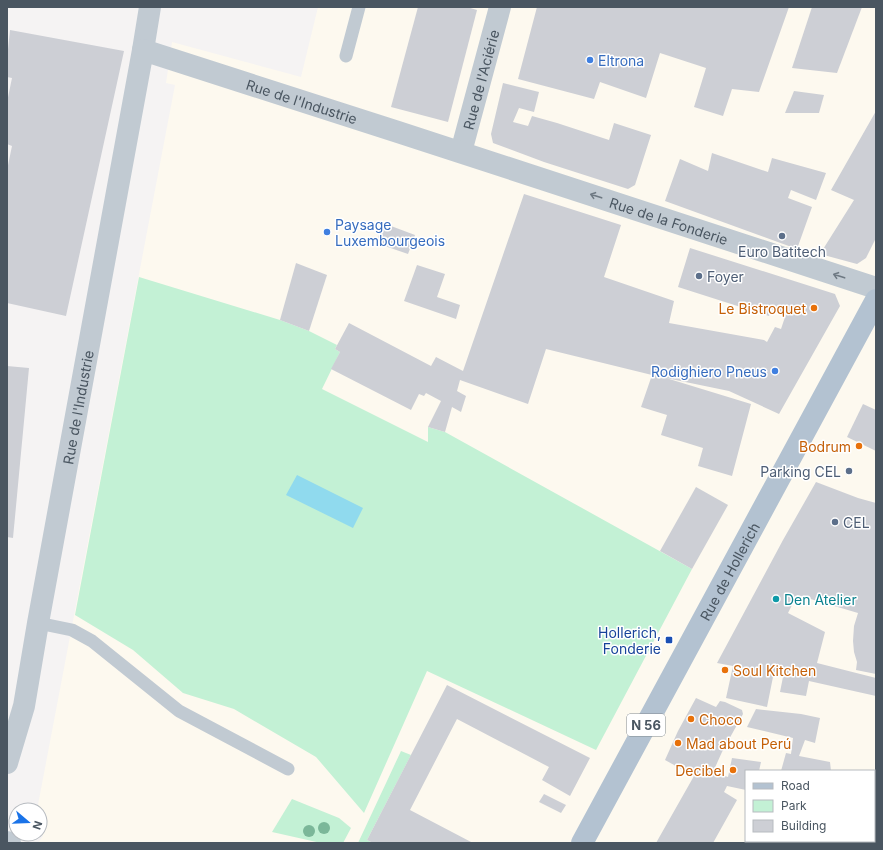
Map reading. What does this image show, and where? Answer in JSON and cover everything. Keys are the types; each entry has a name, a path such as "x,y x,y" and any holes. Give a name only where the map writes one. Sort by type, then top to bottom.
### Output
{"main road":[{"name":"Rue de Hollerich","path":"582,843 876,300"}],"street":[{"name":"Rue de l'Industrie","path":"7,763 24,706 150,7"},
{"name":"Rue de l'Aciérie","path":"461,152 500,7"},
{"name":"Rue de l'Industrie","path":"143,50 461,152"},
{"name":"Rue de la Fonderie","path":"461,152 876,288"}],"lane":[{"path":"346,56 359,7"},
{"path":"38,623 72,630 92,642 179,711 288,768"}],"shaded area":[{"path":"318,7 876,7 876,843 38,843 48,842 48,802 39,802 175,85 166,83 172,42 301,77"}],"green space":[{"path":"139,277 280,320 309,331 337,345 335,349 340,352 322,389 428,442 428,427 445,432 692,569 596,750 427,671 364,813 316,757 234,709 183,693 133,650 75,615"},
{"path":"401,751 411,755 367,840 373,843 358,843"},
{"path":"292,799 339,818 351,828 343,843 321,843 272,832"}],"water":[{"path":"297,475 363,508 353,528 286,495"}],"building":[{"path":"418,7 467,7 477,10 448,122 391,107"},
{"name":"Eltrona","path":"537,7 789,7 759,92 732,89 723,116 694,107 706,68 660,53 646,98 600,82 594,99 518,79"},
{"path":"812,7 862,7 837,73 792,68"},
{"path":"10,30 124,51 66,316 7,303 7,170 12,146 7,144 7,102 12,78 7,77"},
{"path":"503,83 539,92 534,112 519,108 513,122 528,126 532,116 609,140 614,123 651,135 635,185 628,189 544,162 493,143 491,134"},
{"path":"794,91 824,95 819,113 785,113"},
{"path":"876,111 876,238 866,258 857,264 820,254 854,200 831,190"},
{"path":"712,153 768,172 772,158 826,173 816,200 791,190 788,198 812,207 797,249 665,201 680,159 708,171"},
{"path":"524,194 621,225 604,277 674,301 669,323 764,340 767,342 775,327 781,329 786,314 771,309 769,316 678,287 690,248 835,294 840,306 779,414 729,391 666,378 751,404 732,476 698,466 703,448 661,435 667,415 641,407 652,375 546,349 528,404 460,380 457,391 466,396 461,412 452,407 445,432 428,427 441,401 426,393 424,396 419,394 411,410 331,369 340,352 335,349 349,323 431,366 436,357 463,371"},
{"path":"383,223 415,235 408,254 376,243"},
{"path":"296,263 327,275 309,331 280,320"},
{"path":"417,265 445,274 437,297 460,305 456,319 404,301"},
{"path":"7,366 29,368 13,538 7,537"},
{"path":"863,404 876,410 876,451 847,437"},
{"path":"816,482 858,498 876,503 876,674 856,670 857,662 853,641 854,626 858,613 797,595 788,613 825,632 817,663 876,678 876,696 809,681 806,696 780,692 783,677 774,672 767,707 726,698 733,666 717,663"},
{"path":"696,487 728,505 692,569 660,551"},
{"path":"447,685 590,758 570,796 542,780 549,767 457,719 410,810 473,843 373,843 367,840"},
{"path":"696,698 716,707 720,701 725,702 742,710 743,714 713,772 728,777 732,758 761,762 759,770 745,770 745,790 727,786 724,792 737,800 713,843 656,843 694,776 665,760 678,731"},
{"path":"756,709 801,714 820,718 815,743 805,740 799,756 830,762 831,770 781,770 786,753 791,754 793,738 747,727"},
{"path":"544,794 566,805 561,813 539,802"},
{"path":"775,842 809,842 808,843"}],"place":[{"name":"Eltrona","path":"590,60"},
{"name":"Paysage Luxembourgeois","path":"327,232"},
{"name":"Euro Batitech","path":"782,236"},
{"name":"Foyer","path":"699,276"},
{"name":"Le Bistroquet","path":"814,308"},
{"name":"Rodighiero Pneus","path":"775,371"},
{"name":"Bodrum","path":"859,446"},
{"name":"Parking CEL","path":"849,471"},
{"name":"CEL","path":"835,522"},
{"name":"Den Atelier","path":"776,599"},
{"name":"Hollerich, Fonderie","path":"669,640"},
{"name":"Soul Kitchen","path":"725,670"},
{"name":"Choco","path":"691,719"},
{"name":"Mad about Perú","path":"678,743"},
{"name":"Decibel","path":"733,770"}]}
